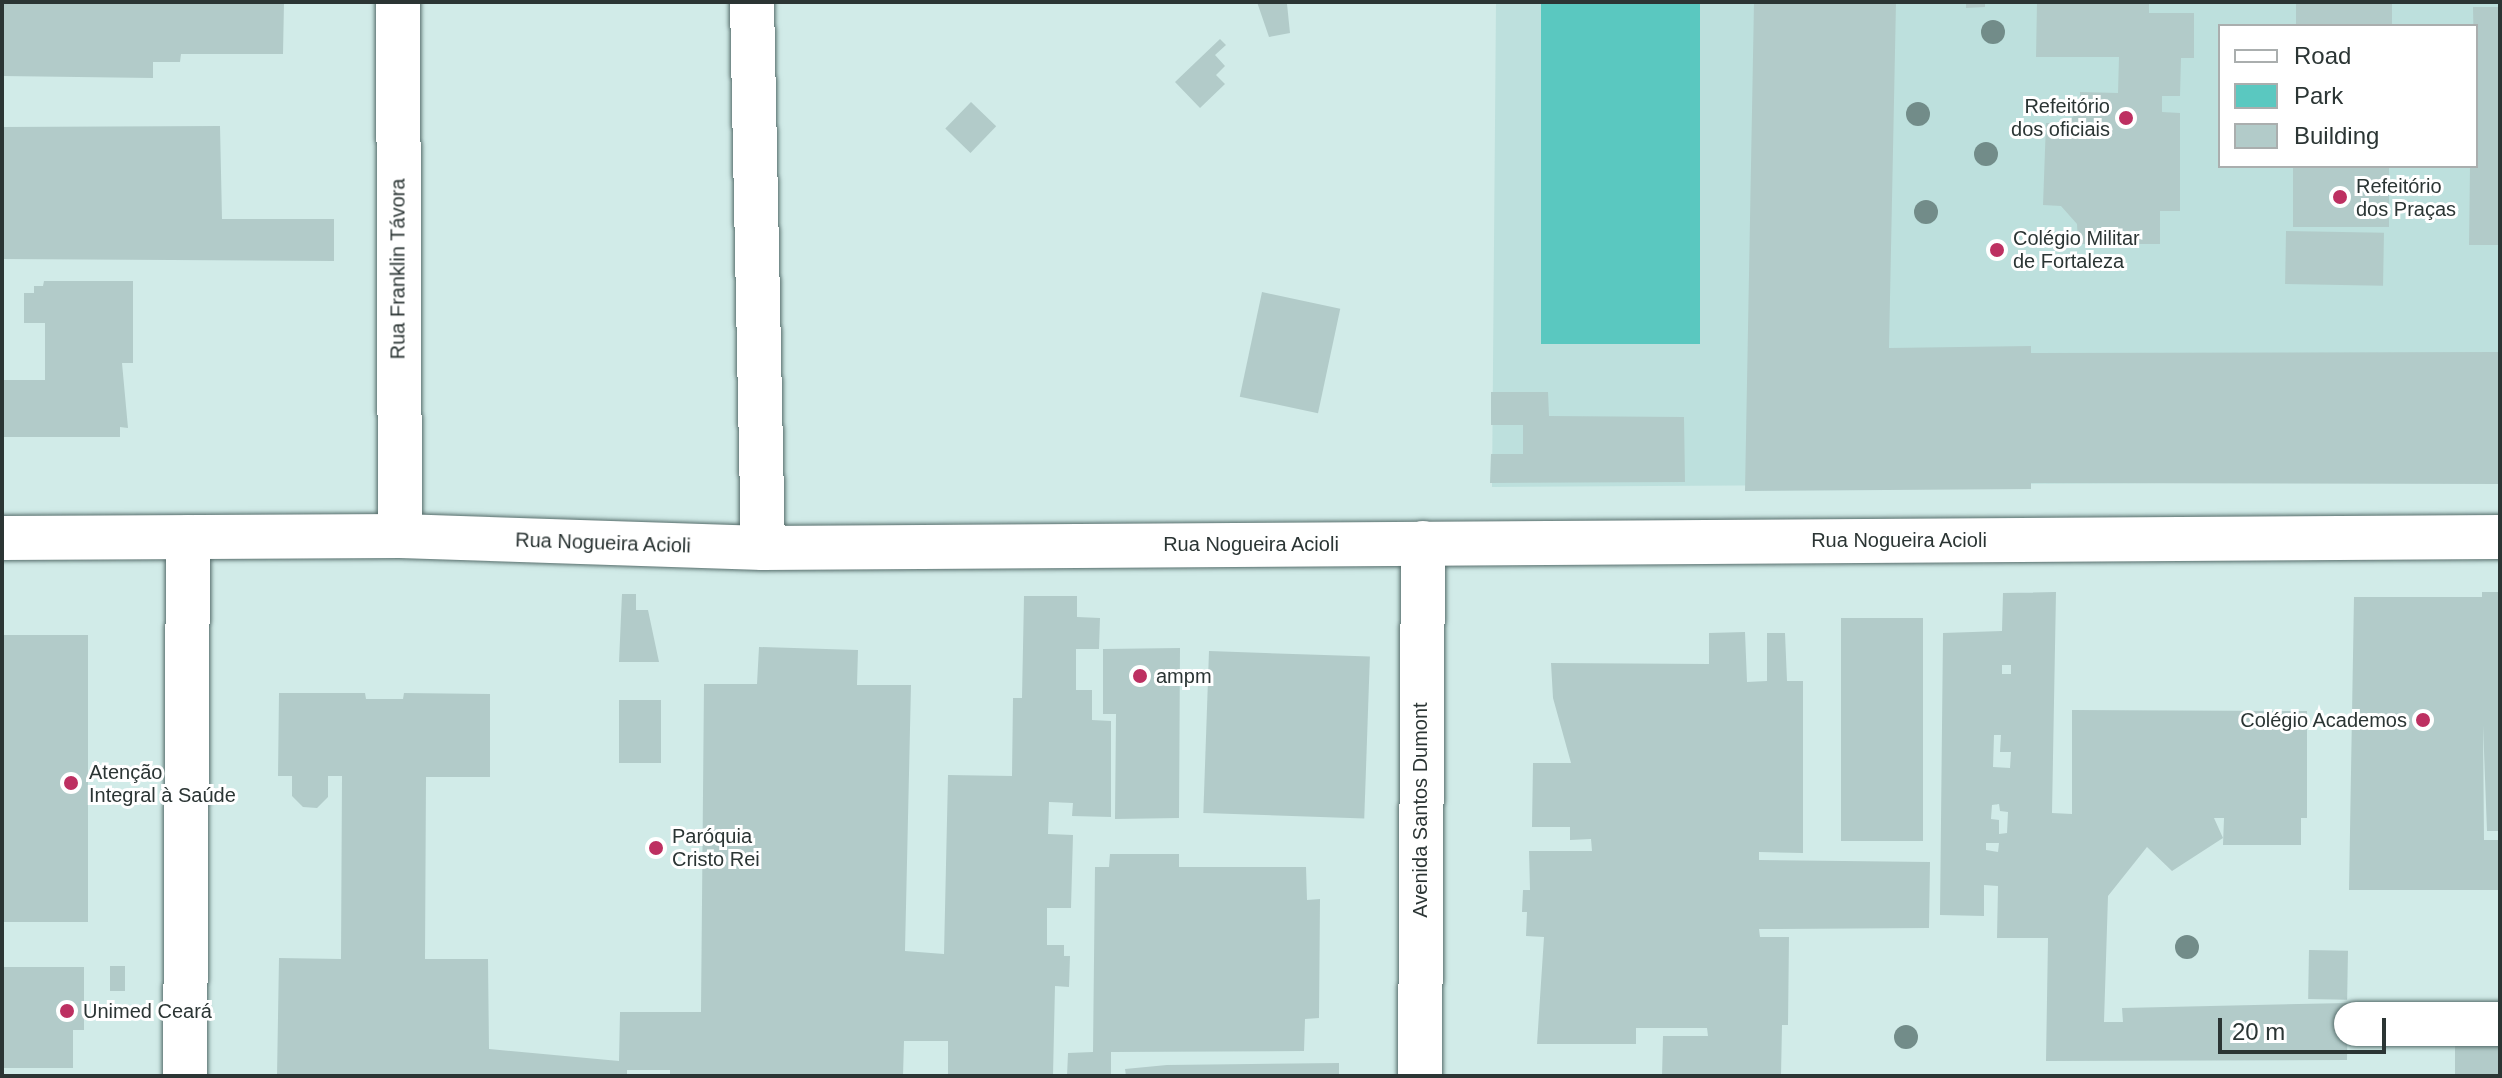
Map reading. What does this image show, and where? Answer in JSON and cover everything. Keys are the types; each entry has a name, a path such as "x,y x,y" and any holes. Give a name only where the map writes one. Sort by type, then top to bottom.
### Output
{"street":[{"name":"Rua Franklin Távora","path":"398,2 400,536"},
{"path":"752,2 763,548"},
{"name":"Rua Nogueira Acioli","path":"2,538 400,536 763,548 2500,537"},
{"path":"185,1076 188,537"},
{"name":"Avenida Santos Dumont","path":"1420,1076 1423,543"},
{"path":"2356,1024 2500,1024"}],"shaded area":[{"name":"Colégio Militar de Fortaleza","path":"1496,2 2500,2 2500,481 1492,487"}],"green space":[{"path":"1541,2 1700,2 1700,344 1541,344"}],"building":[{"path":"2,2 284,2 283,54 181,54 180,62 153,62 153,78 2,76"},
{"path":"1257,2 1287,4 1290,33 1269,37"},
{"path":"1754,2 1896,2 1889,348 2031,346 2031,353 2500,352 2500,484 2031,483 2031,489 1745,491"},
{"path":"1966,2 1985,2 1985,7 1966,8"},
{"name":"Refeitório dos oficiais","path":"2037,2 2149,2 2149,13 2194,13 2194,58 2181,58 2180,96 2162,96 2162,112 2180,113 2180,211 2160,211 2160,244 2078,244 2077,224 2061,206 2043,205 2046,123 2065,123 2080,111 2080,92 2118,93 2119,57 2036,57"},
{"path":"2296,2 2392,2 2392,24 2296,24"},
{"path":"2473,7 2500,7 2500,245 2469,245 2470,168 2478,168 2478,24 2473,24"},
{"path":"1220,39 1226,45 1215,55 1225,66 1216,75 1225,84 1200,108 1175,82"},
{"path":"971,102 996,126 970,153 945,129"},
{"path":"220,126 222,219 334,219 334,261 2,259 2,127"},
{"name":"Refeitório dos Praças","path":"2293,168 2389,168 2389,227 2293,227"},
{"path":"2286,231 2384,233 2383,286 2285,284"},
{"path":"44,281 133,281 133,363 122,363 128,428 120,427 120,437 2,437 2,380 45,380 45,323 24,323 24,293 34,293 34,286 43,286"},
{"path":"1262,292 1340,309 1318,413 1240,397"},
{"path":"1491,392 1548,392 1549,416 1684,417 1685,482 1490,483 1491,454 1523,454 1523,425 1491,425"},
{"path":"2056,592 2052,813 2072,814 2072,710 2307,711 2307,818 2301,818 2301,845 2223,845 2224,818 2214,818 2223,838 2172,871 2147,847 2108,896 2104,1022 2123,1022 2122,1008 2348,1003 2347,1060 2046,1061 2048,938 1997,938 1998,886 1984,885 1984,916 1940,915 1943,633 2002,631 2003,593","holes":["2002,665 2011,665 2011,674 2002,674","1994,735 2001,735 2000,752 2011,752 2010,768 1993,767","1999,804 2000,811 2008,812 2007,833 1999,834 1999,820 1991,819 1992,805","1986,843 1999,843 1998,852 1986,850"]},
{"name":"Colégio Academos","path":"2482,592 2500,592 2500,831 2487,831 2483,725 2484,840 2500,840 2500,890 2349,890 2354,597 2482,597"},
{"path":"622,594 636,594 636,610 648,610 659,662 619,662"},
{"path":"1024,596 1077,596 1077,617 1100,618 1099,649 1076,649 1076,690 1092,690 1092,720 1111,721 1111,817 1072,816 1073,803 1049,802 1048,834 1073,835 1071,908 1047,908 1047,945 1064,945 1064,956 1070,956 1069,987 1055,986 1053,1076 948,1076 948,1041 904,1041 903,1076 670,1076 670,1070 627,1070 627,1076 277,1076 279,958 341,959 342,776 328,776 328,797 317,808 303,807 292,796 292,776 278,776 279,693 365,693 366,699 403,699 404,693 490,694 490,777 426,777 425,959 488,959 489,1049 619,1061 620,1012 701,1012 704,684 757,684 759,647 858,650 857,685 911,685 905,951 944,954 948,775 1012,776 1013,698 1022,698"},
{"path":"1841,618 1923,618 1923,841 1841,841"},
{"path":"1745,632 1747,682 1767,681 1767,633 1785,633 1787,681 1803,681 1803,853 1759,852 1759,860 1930,862 1929,928 1759,929 1760,937 1789,937 1788,1025 1782,1025 1781,1076 1662,1076 1663,1036 1708,1036 1707,1028 1636,1028 1636,1044 1537,1044 1544,937 1526,936 1527,912 1522,912 1523,890 1530,890 1529,851 1592,851 1591,839 1570,840 1570,827 1532,827 1533,763 1571,763 1553,698 1551,663 1709,664 1709,633"},
{"path":"2,635 88,635 88,922 2,922"},
{"path":"1180,648 1179,818 1115,819 1116,714 1103,714 1103,649"},
{"path":"1209,651 1370,657 1364,819 1203,813"},
{"path":"619,700 661,700 661,763 619,763"},
{"path":"1110,854 1179,854 1179,867 1306,867 1307,900 1320,899 1319,1018 1305,1019 1304,1051 1111,1052 1111,1076 1067,1076 1068,1053 1093,1052 1095,867 1109,867"},
{"path":"2309,950 2348,951 2347,1000 2308,999"},
{"path":"110,966 125,966 125,991 110,991"},
{"path":"2,967 84,967 84,1030 73,1030 73,1068 2,1068"},
{"path":"2455,1046 2500,1046 2500,1076 2455,1076"},
{"path":"1339,1063 1339,1076 1126,1076 1125,1069 1167,1065"}],"place":[{"name":"Refeitório dos oficiais","path":"2126,118"},
{"name":"Refeitório dos Praças","path":"2340,197"},
{"name":"Colégio Militar de Fortaleza","path":"1997,250"},
{"name":"ampm","path":"1140,676"},
{"name":"Colégio Academos","path":"2423,720"},
{"name":"Atenção Integral à Saúde","path":"71,783"},
{"name":"Paróquia Cristo Rei","path":"656,848"},
{"name":"Unimed Ceará","path":"67,1011"}]}
